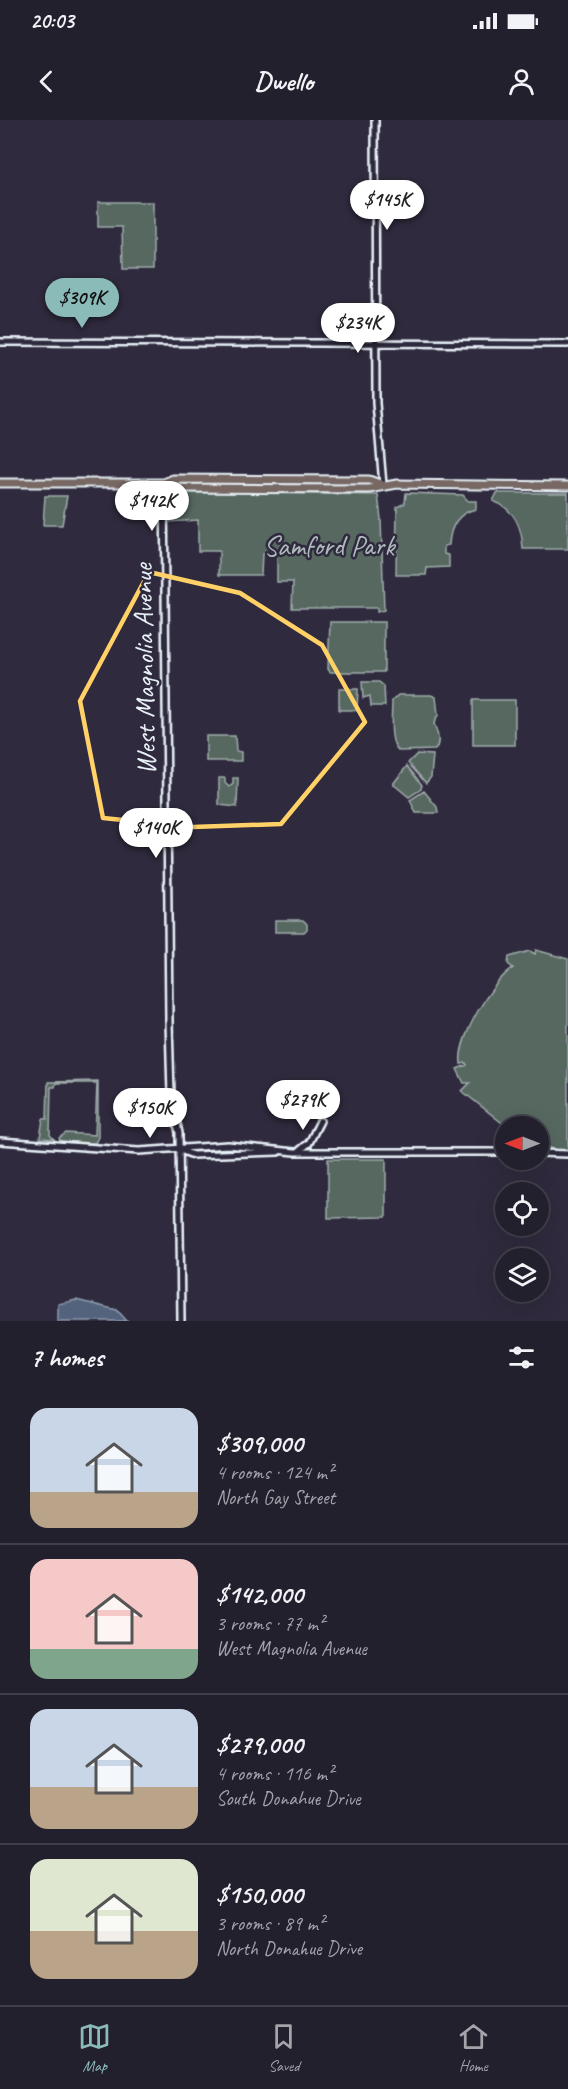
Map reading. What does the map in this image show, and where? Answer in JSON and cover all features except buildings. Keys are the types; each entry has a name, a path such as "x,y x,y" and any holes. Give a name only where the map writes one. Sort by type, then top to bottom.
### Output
{"main road":[{"path":"0,483 164,483 173,488 260,489 369,489 383,485 568,486"}],"street":[{"path":"375,120 376,403 383,485"},
{"path":"0,342 568,344"},
{"name":"West Magnolia Avenue","path":"164,483 170,1082 179,1150 181,1321"},
{"path":"295,1152 309,1143 320,1121"},
{"path":"0,1141 111,1150 179,1150 193,1155 285,1152 495,1152"},
{"path":"179,1150 193,1145 228,1145 285,1152"},
{"path":"549,1153 568,1154"}],"highlighted area":[{"path":"149,572 240,593 322,645 365,722 281,824 193,827 103,818 80,701"}],"green space":[{"path":"98,202 153,202 153,269 123,269 122,227 98,227"},
{"name":"Samford Park","path":"172,491 378,495 384,610 377,612 377,608 292,608 293,582 277,582 277,554 262,554 261,575 219,575 219,551 198,551 198,520 168,522 168,495"},
{"path":"406,493 463,495 468,501 476,501 476,509 459,517 451,532 449,545 444,546 444,554 449,555 449,567 427,568 426,575 396,575 397,507 405,503"},
{"path":"497,493 568,493 568,549 523,549 521,533 516,520 501,504 493,501"},
{"path":"45,496 67,496 62,525 43,525"},
{"path":"330,622 384,622 384,672 330,672 328,669"},
{"path":"362,682 379,682 384,686 385,706 371,706 370,696 363,698"},
{"path":"339,689 358,689 357,710 339,710"},
{"path":"398,695 436,697 438,715 434,723 438,740 435,750 399,751 396,747 391,728 392,701"},
{"path":"473,700 515,700 515,745 473,745"},
{"path":"206,736 235,736 236,751 241,752 241,761 206,761"},
{"path":"417,754 433,755 431,777 426,783 408,763"},
{"path":"407,766 422,785 421,789 409,797 393,784"},
{"path":"219,778 225,778 225,783 229,787 233,784 233,778 238,778 237,807 219,805"},
{"path":"424,791 437,807 438,813 416,813 410,800"},
{"path":"275,920 303,920 307,924 307,929 304,932 275,932"},
{"path":"536,950 568,959 568,1146 565,1154 549,1148 549,1116 495,1117 462,1091 470,1083 464,1083 457,1069 467,1065 466,1063 461,1064 464,1040 486,997 513,968 508,964 509,957 530,951 535,954"},
{"path":"98,1081 98,1138 95,1143 61,1142 59,1138 66,1133 95,1135 97,1083 56,1083 55,1087 51,1087 50,1135 54,1139 40,1138 43,1119 47,1119 48,1082"},
{"path":"328,1159 386,1159 386,1217 328,1218"}],"water":[{"path":"76,1300 117,1310 127,1321 58,1321 58,1304"}]}
